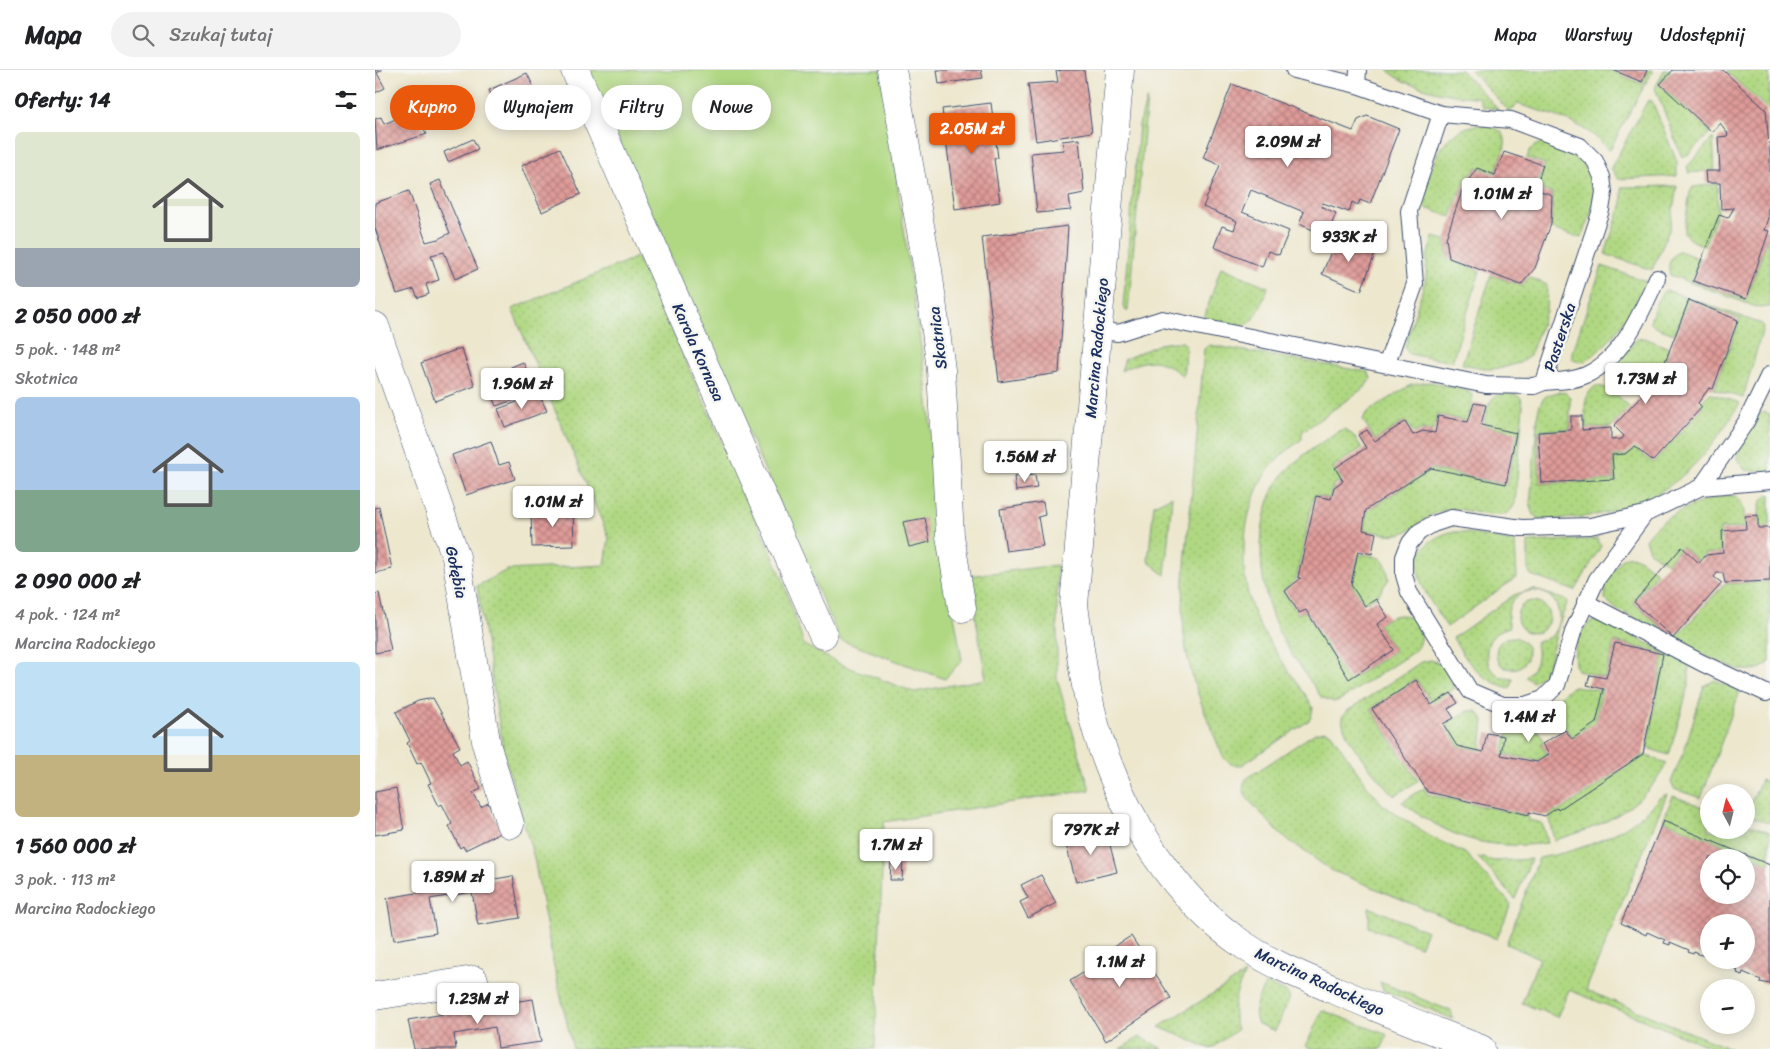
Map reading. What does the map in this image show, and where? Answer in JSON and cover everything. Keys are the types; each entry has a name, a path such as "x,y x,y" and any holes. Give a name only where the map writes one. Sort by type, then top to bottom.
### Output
{"street":[{"name":"Karola Kornasa","path":"575,70 823,635"},
{"name":"Skotnica","path":"892,70 931,288 941,370 951,536 962,608"},
{"name":"Marcina Radockiego","path":"1120,70 1074,605 1084,679 1098,736 1135,820 1167,869 1209,918 1245,946 1309,979 1480,1049"},
{"name":"Gołębia","path":"375,326 456,557 487,747 510,824"},
{"path":"375,996 474,980"}],"lane":[{"name":"Pasterska","path":"1098,330 1118,333 1162,319 1387,363 1486,385 1534,386 1544,382 1601,210 1604,192 1602,177 1595,161 1580,146 1511,120 1441,114 1358,78 1294,70"},
{"path":"1387,363 1415,284 1409,211 1441,114"},
{"path":"1544,382 1573,380 1586,375 1602,364 1634,327 1657,278"},
{"path":"1701,487 1746,422 1770,375"},
{"path":"1645,514 1597,579 1585,602 1574,629 1557,685 1543,699 1525,705 1503,705 1470,691 1409,592 1404,575 1404,557 1409,544 1419,532 1433,524 1451,518 1522,528 1591,526 1645,514 1701,487 1770,481"},
{"path":"1585,602 1702,663 1766,693"}],"green space":[{"path":"588,70 881,70 924,369 930,420 937,519 962,660 945,679 840,640 615,130 682,130 682,85 601,85 601,99"},
{"path":"1388,70 1461,70 1498,109 1483,107 1478,97 1443,93 1417,86 1395,76"},
{"path":"1470,70 1609,70 1642,84 1648,70 1653,70 1609,151 1590,133 1568,121 1518,104 1510,112"},
{"path":"1664,70 1671,70 1659,84 1711,132 1689,154 1682,157 1655,88"},
{"path":"1729,70 1769,70 1770,111 1727,72"},
{"path":"1147,98 1128,311 1126,311 1123,307 1139,125"},
{"path":"1648,100 1652,101 1677,162 1677,176 1618,179 1611,168"},
{"path":"1481,124 1500,131 1504,136 1504,148 1495,173 1477,167 1461,188 1451,217 1420,206 1433,165 1444,143 1453,134 1465,128"},
{"path":"1713,138 1715,170 1689,173 1687,167"},
{"path":"1547,143 1574,156 1588,169 1593,177 1595,197 1581,238 1551,229 1553,194 1537,188 1545,164 1527,158 1534,146"},
{"path":"1717,184 1718,212 1704,246 1689,239 1684,232 1690,192 1693,187"},
{"path":"1677,186 1670,228 1652,270 1605,254 1622,203 1622,187"},
{"path":"1770,232 1770,307 1759,308 1670,275 1670,261 1680,251 1700,259 1691,281 1746,300"},
{"path":"1433,237 1445,240 1448,259 1480,271 1452,362 1409,354 1405,347 1426,278 1427,257"},
{"path":"637,257 658,299 782,577 804,645 840,664 914,692 986,679 969,576 1057,565 1057,679 1090,790 884,822 875,1049 573,1049 554,967 534,858 504,754 477,586 507,570 605,565 609,538 512,309"},
{"path":"1602,266 1646,281 1620,327 1603,346 1583,362 1572,359 1572,352"},
{"path":"1221,267 1268,287 1257,314 1247,324 1232,324 1204,318"},
{"path":"1491,275 1522,286 1529,277 1547,285 1546,311 1530,356 1519,363 1502,368 1489,369 1462,364"},
{"path":"1666,290 1762,324 1763,328 1743,398 1714,389 1740,319 1689,299 1674,334 1655,327 1650,322 1658,300"},
{"path":"1645,338 1669,348 1662,371 1640,396 1622,380 1616,367 1618,360 1637,339"},
{"path":"1182,342 1186,345 1183,376 1167,365 1154,361 1139,363 1121,371 1125,359 1160,344"},
{"path":"1209,345 1368,372 1371,378 1365,387 1302,432 1302,439 1278,459 1266,473 1257,489 1246,527 1244,568 1247,588 1252,607 1265,635 1313,707 1311,718 1307,722 1242,765 1231,764 1223,757 1194,681 1184,634 1183,604 1186,558 1204,349"},
{"path":"1430,382 1466,390 1472,395 1467,421 1437,414 1433,431 1422,429 1414,433 1405,421 1375,440 1363,420 1366,413 1411,385"},
{"path":"1596,386 1611,390 1629,407 1611,427 1587,428 1586,399 1591,390"},
{"path":"1558,392 1566,393 1570,397 1570,429 1537,431 1540,484 1615,480 1613,456 1626,456 1635,448 1653,463 1703,408 1700,403 1710,393 1740,403 1721,433 1701,457 1681,477 1659,493 1635,504 1607,513 1576,518 1541,520 1532,513 1530,506 1538,412 1544,398"},
{"path":"1503,393 1515,394 1521,398 1523,406 1515,503 1511,510 1505,514 1489,515 1455,509 1446,510 1432,515 1403,533 1389,534 1364,530 1367,511 1431,469 1507,485 1518,432 1483,425 1491,401"},
{"path":"1764,412 1770,414 1770,472 1745,470 1737,459 1738,450 1759,415"},
{"path":"1345,429 1354,436 1362,448 1333,467 1341,480 1333,485 1330,498 1314,495 1296,580 1283,591 1298,614 1305,611 1348,681 1395,651 1378,624 1394,616 1407,616 1417,623 1420,641 1413,652 1342,699 1334,702 1321,697 1279,633 1264,584 1261,540 1270,498 1279,480 1303,456 1338,431"},
{"path":"1770,494 1770,527 1760,527 1760,504"},
{"path":"1733,495 1742,504 1744,528 1720,529 1721,552 1704,554 1698,561 1682,546 1667,563 1650,552 1645,540 1660,523 1697,504"},
{"path":"1172,496 1165,575 1148,561 1154,505"},
{"path":"1450,532 1463,532 1515,542 1517,577 1447,627 1423,587 1418,561 1422,550 1433,540"},
{"path":"1597,539 1601,546 1575,591 1531,575 1528,569 1528,542"},
{"path":"1359,554 1381,559 1386,566 1389,579 1378,595 1364,603 1352,585"},
{"path":"1632,556 1641,560 1657,573 1633,602 1670,636 1616,609 1605,599 1606,581 1623,558"},
{"path":"1770,582 1770,662 1760,668 1749,670 1723,664 1675,639 1724,584"},
{"path":"1533,589 1568,601 1558,627 1546,674 1533,682 1526,677 1536,662 1536,643 1553,634 1558,625 1559,615 1555,603 1548,595 1538,591 1528,591 1519,595 1512,602 1508,613 1510,627 1503,629 1492,637 1487,648 1490,668 1500,677 1513,679 1510,688 1491,681 1476,670 1453,638 1514,595"},
{"path":"1533,601 1545,605 1549,617 1545,629 1533,633 1521,629 1517,617 1521,605"},
{"path":"1593,621 1602,621 1685,662 1689,666 1689,685 1669,755 1647,748 1664,653 1614,642 1605,678 1577,670 1574,657 1579,636"},
{"path":"1512,637 1524,641 1528,653 1524,665 1512,669 1500,665 1496,653 1500,641"},
{"path":"1431,660 1447,670 1454,688 1432,703 1416,679 1371,709 1418,781 1394,796 1355,748 1348,737 1342,717 1346,712 1421,662"},
{"path":"1715,680 1740,691 1706,784 1700,784 1700,798 1674,789 1671,782 1684,751 1704,686"},
{"path":"1574,686 1602,690 1595,722 1572,737 1559,716 1558,703 1560,697"},
{"path":"1468,711 1477,711 1484,721 1481,750 1458,746 1446,724"},
{"path":"1521,721 1535,728 1544,741 1541,744 1547,754 1538,760 1503,754 1510,730"},
{"path":"1325,731 1331,733 1365,783 1383,805 1431,837 1465,853 1511,904 1497,939 1331,870 1281,835 1247,798 1244,789 1246,779 1315,733"},
{"path":"1644,755 1667,763 1646,792 1619,814 1604,822 1554,840 1548,815 1556,810 1558,812"},
{"path":"1761,780 1770,783 1770,823 1755,818 1755,794"},
{"path":"1424,788 1427,794 1528,816 1528,820 1542,823 1547,843 1506,845 1487,843 1453,833 1436,825 1402,802"},
{"path":"1667,794 1586,990 1731,1049 1715,1049 1569,990 1557,1017 1522,1003 1539,958 1506,944 1539,858 1566,852 1606,838 1630,824"},
{"path":"1673,796 1700,806 1700,835 1663,820"},
{"path":"1755,826 1770,832 1770,864 1755,858 1755,849 1734,849 1709,839 1755,839"},
{"path":"1478,857 1494,861 1531,859 1515,899"},
{"path":"1369,907 1427,931 1420,947 1369,927"},
{"path":"1245,974 1234,1008 1237,1030 1211,1049 1159,1027"},
{"path":"1380,982 1451,1011 1453,1019 1383,990"},
{"path":"1266,983 1287,993 1290,998 1275,1031 1258,1024 1255,1013 1257,1002"},
{"path":"1322,1010 1388,1035 1381,1049 1313,1049 1306,1046"},
{"path":"1140,1037 1163,1049 1120,1049"}],"building":[{"path":"375,70 382,70 377,73 385,88 375,93"},
{"path":"937,70 981,70 983,78 939,84"},
{"path":"1084,70 1092,132 1036,141 1028,84 1058,82 1056,71"},
{"path":"1613,70 1647,70 1642,82"},
{"path":"1673,70 1723,70 1766,110 1770,158 1770,208 1768,208 1768,218 1764,230 1769,231 1746,299 1693,281 1719,215 1728,218 1734,208 1721,209 1720,183 1706,183 1705,171 1720,171 1718,137 1728,136 1720,123 1712,132 1660,84"},
{"path":"527,73 532,85 500,85"},
{"path":"1232,84 1353,131 1358,120 1367,116 1399,129 1370,204 1360,200 1358,205 1352,202 1349,212 1323,203 1322,207 1336,213 1327,236 1299,224 1304,212 1251,190 1242,212 1289,231 1279,255 1268,251 1262,267 1214,247 1222,226 1234,230 1237,221 1203,207 1220,165 1203,158"},
{"path":"991,103 998,158 994,159 1000,202 955,209 942,109"},
{"path":"381,117 384,124 390,121 390,130 424,130 427,134 377,150 375,119"},
{"path":"473,139 478,149 448,162 444,152"},
{"path":"1079,139 1084,193 1069,196 1071,210 1037,213 1031,153 1064,150 1062,141"},
{"path":"560,148 581,194 542,212 521,166"},
{"path":"1504,152 1543,165 1535,189 1552,195 1551,224 1535,268 1521,285 1449,258 1446,238 1463,188 1477,168 1495,175"},
{"path":"440,180 478,269 455,279 444,252 431,255 439,280 426,284 429,294 418,298 414,289 397,294 375,228 375,203 409,191 426,242 438,239 450,233 430,184"},
{"path":"1068,226 1059,373 999,382 982,237"},
{"path":"1338,235 1376,251 1361,291 1322,274"},
{"path":"1689,300 1738,320 1713,389 1709,388 1698,403 1702,407 1653,461 1635,446 1625,454 1612,455 1614,479 1541,483 1538,432 1571,430 1571,416 1582,416 1582,430 1611,428 1611,440 1622,439 1624,436 1614,426 1663,372 1671,379 1673,372 1663,367"},
{"path":"461,348 475,386 435,401 421,363"},
{"path":"523,362 537,392 496,406 489,389 515,380 511,367"},
{"path":"539,394 547,411 505,427 498,409"},
{"path":"1474,403 1486,405 1481,425 1516,433 1506,484 1431,468 1366,510 1363,530 1376,533 1372,554 1358,551 1351,585 1365,606 1376,599 1388,617 1377,624 1394,650 1349,679 1306,610 1299,613 1285,591 1301,578 1298,577 1316,496 1331,499 1334,487 1343,481 1335,468 1366,448 1358,435 1367,430 1375,441 1405,422 1413,435 1423,431 1435,433 1438,416 1468,422"},
{"path":"491,441 499,465 509,462 515,479 466,495 452,455"},
{"path":"1035,475 1037,488 1016,491 1014,477"},
{"path":"1043,502 1045,515 1038,517 1043,546 1006,551 1000,509"},
{"path":"379,507 392,569 375,573 375,508"},
{"path":"573,510 574,546 532,547 531,511"},
{"path":"1758,515 1758,528 1770,528 1770,581 1725,583 1723,573 1717,573 1714,577 1722,583 1673,638 1634,602 1682,547 1699,563 1706,555 1723,553 1722,531 1746,529 1745,516"},
{"path":"925,518 930,542 909,547 903,522"},
{"path":"379,593 391,650 375,653 375,594"},
{"path":"1615,643 1663,654 1643,754 1558,810 1557,808 1545,816 1529,812 1529,815 1428,792 1372,709 1416,680 1431,705 1451,693 1458,703 1448,709 1454,718 1443,724 1457,746 1483,752 1487,733 1504,736 1501,755 1537,762 1549,754 1542,744 1565,730 1572,739 1596,723 1604,689 1587,685 1590,675 1606,678"},
{"path":"433,698 460,747 453,751 460,765 467,761 481,789 473,793 481,807 488,803 502,832 465,850 463,846 460,848 449,826 452,824 442,804 439,806 428,784 431,783 421,762 417,764 407,743 410,741 396,712 418,701"},
{"path":"396,788 404,830 375,835 375,792"},
{"path":"1663,821 1700,836 1700,839 1707,839 1731,849 1700,849 1700,904 1755,904 1755,859 1770,865 1770,984 1760,982 1761,980 1743,972 1742,975 1737,973 1738,970 1735,969 1755,969 1755,914 1700,914 1700,954 1688,952 1689,950 1670,942 1670,945 1664,943 1665,940 1647,932 1646,935 1621,923"},
{"path":"1106,830 1117,872 1076,882 1065,841"},
{"path":"891,861 903,862 902,880 890,880"},
{"path":"470,870 471,883 513,876 520,918 478,925 472,892 430,899 436,933 394,940 387,898 428,891 426,876"},
{"path":"1041,875 1056,903 1028,918 1020,902 1028,898 1021,885"},
{"path":"1131,936 1171,998 1106,1041 1070,981 1091,968 1088,963"},
{"path":"533,999 541,1042 498,1048 495,1027 454,1034 456,1049 414,1049 408,1020 450,1013 449,1008 491,1001 492,1005"}]}
